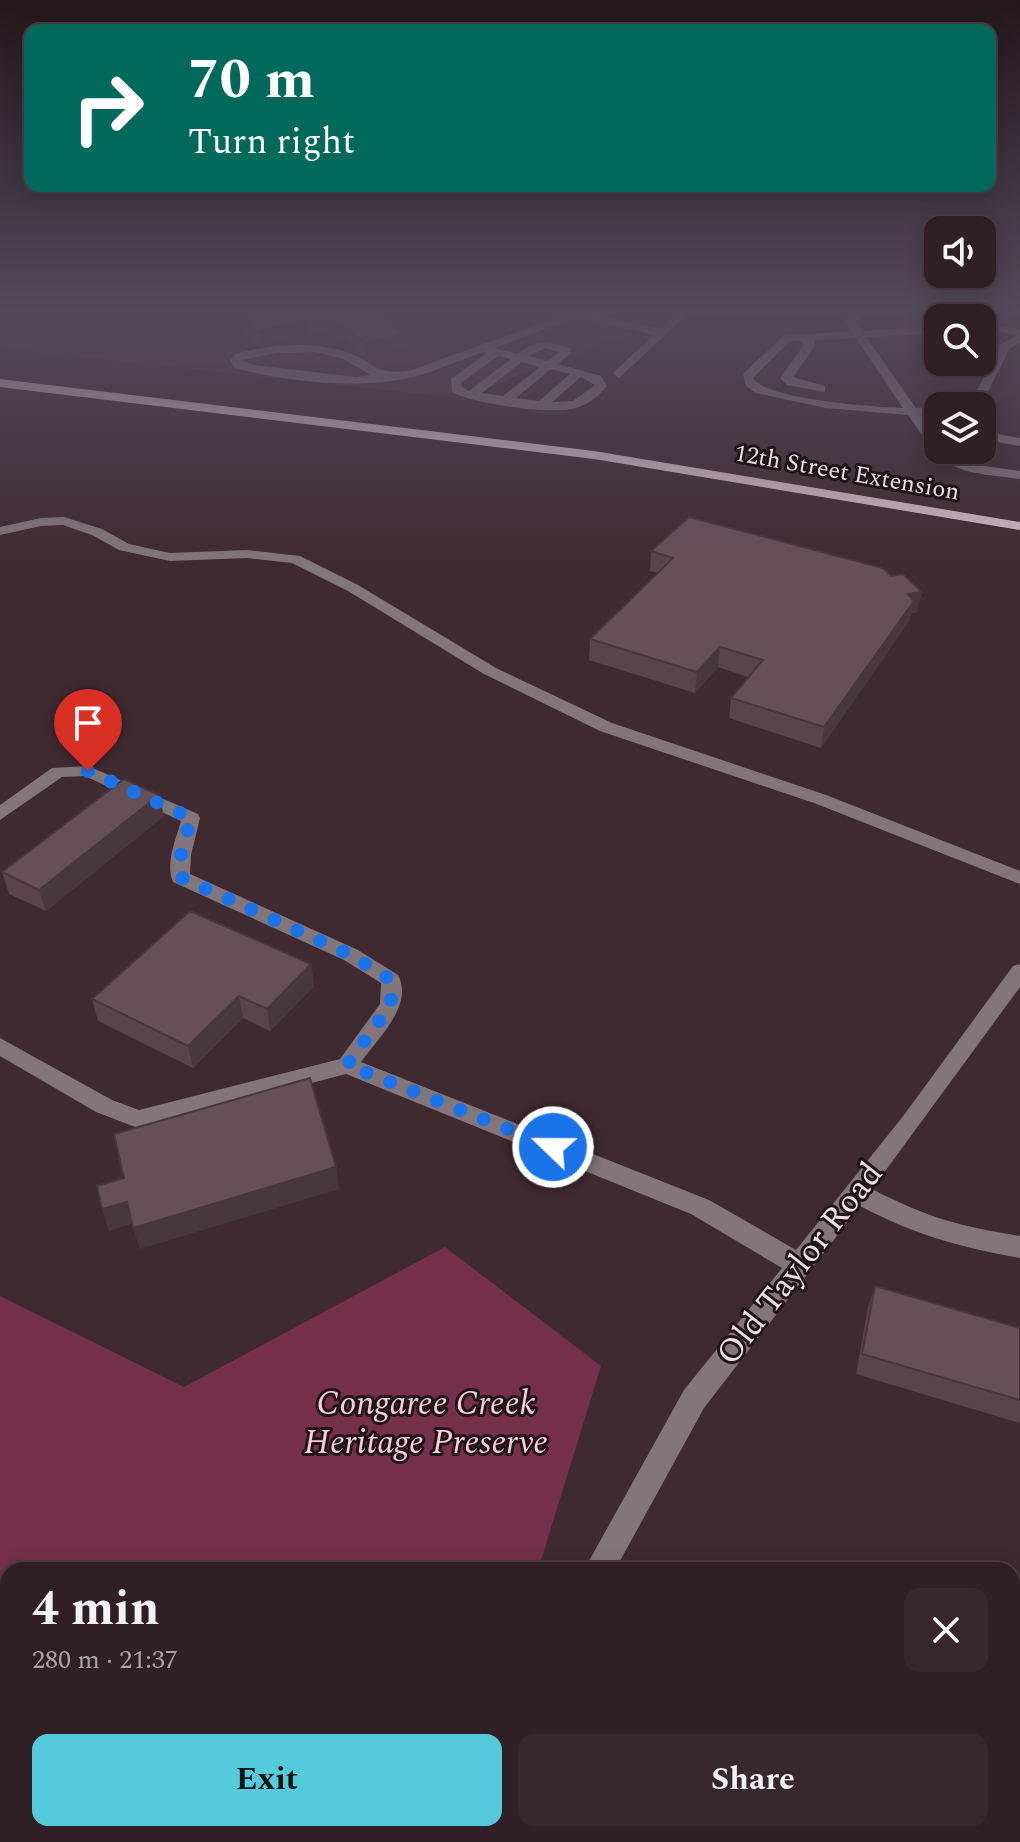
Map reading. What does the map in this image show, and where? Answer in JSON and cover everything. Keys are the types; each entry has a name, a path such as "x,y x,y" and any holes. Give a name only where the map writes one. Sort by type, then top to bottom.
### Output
{"main road":[{"name":"12th Street Extension","path":"90,394 594,455 1020,526"},
{"name":"12th Street Extension","path":"167,394 604,446 769,470 1020,514"}],"street":[{"path":"506,400 513,394"},
{"path":"541,405 554,394"},
{"path":"472,395 541,405 574,406 590,394"},
{"path":"780,394 878,413 924,412"},
{"path":"849,394 857,400 856,409"},
{"path":"900,394 924,424"},
{"path":"996,438 1020,442"},
{"path":"958,464 1020,475"},
{"path":"0,531 32,523 64,521 97,532 124,547 170,557 247,554 295,559 353,588 490,671 606,727 820,799 1020,878"},
{"path":"0,814 58,772 88,771 191,818 181,855 180,877 351,955 391,980 391,1005 347,1065"},
{"name":"Old Taylor Road","path":"603,1562 694,1399 912,1121 1020,971"},
{"path":"0,1046 104,1106 138,1119 347,1065 700,1207 799,1265"},
{"path":"856,1192 907,1219 955,1236 1020,1247"}],"shaded area":[{"path":"422,394 470,394 459,398"}],"green space":[{"name":"Congaree Creek Heritage Preserve","path":"445,1247 601,1366 540,1562 0,1562 0,1296 184,1387"}],"building":[{"path":"689,517 883,568 891,576 903,574 922,592 908,594 914,601 824,727 731,698 763,660 720,647 697,672 590,639 673,558 651,551"},
{"path":"124,779 159,795 39,890 2,872"},
{"path":"190,911 311,964 267,1009 239,996 188,1046 92,999"},
{"path":"310,1078 336,1167 133,1228 127,1202 102,1209 97,1186 124,1178 114,1134"},
{"path":"875,1286 1020,1328 1020,1400 862,1354"}],"route":[{"path":"88,771 191,818 181,855 180,877 351,955 391,980 391,1005 347,1065 553,1147"}]}
